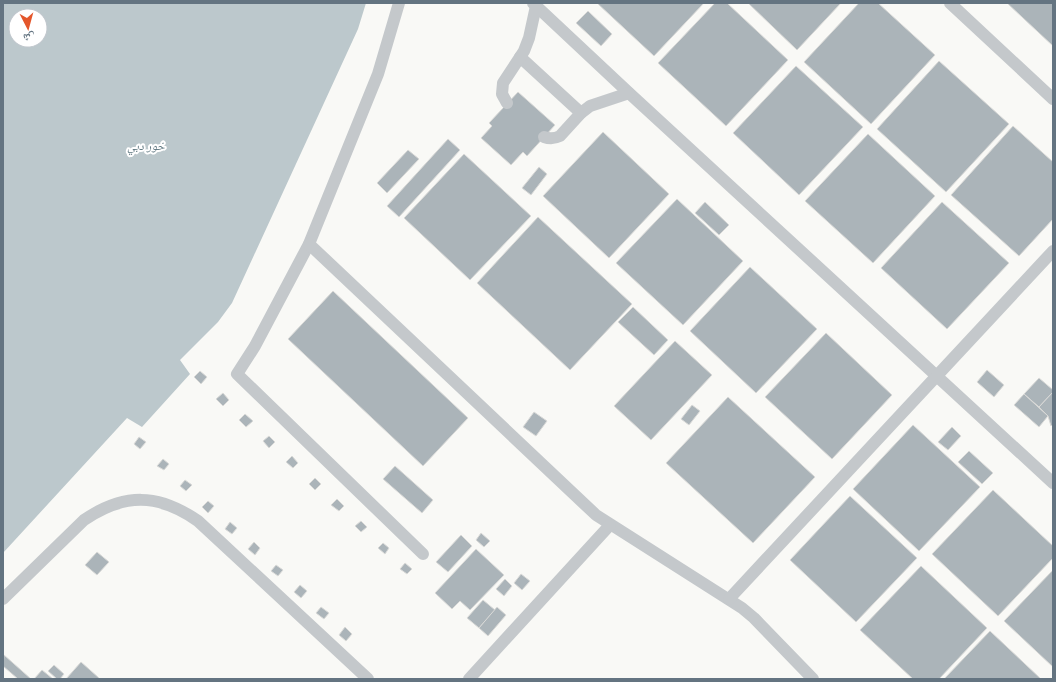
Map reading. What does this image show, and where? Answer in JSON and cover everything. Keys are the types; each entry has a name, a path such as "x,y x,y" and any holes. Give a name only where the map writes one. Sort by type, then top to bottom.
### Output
{"lane":[{"path":"399,3 378,74 308,244 255,346 237,374 423,554"},
{"path":"950,3 1053,99"},
{"path":"507,103 502,94 504,83 527,44 534,5"},
{"path":"534,5 1053,483"},
{"path":"520,58 581,113"},
{"path":"544,137 552,139 560,136 581,113 594,104 629,93"},
{"path":"308,244 585,505 610,525 729,599 754,618 814,679"},
{"path":"729,599 1053,252"},
{"path":"3,599 84,520 99,510 115,503 133,500 150,500 167,504 184,511 198,521 368,679"},
{"path":"469,679 610,525"}],"water":[{"name":"خور دبي","path":"3,3 366,3 358,29 232,303 218,322 180,360 190,374 142,427 127,418 3,553"}],"building":[{"path":"597,3 704,3 654,56"},
{"path":"715,3 727,3 788,60 726,126 658,63"},
{"path":"748,3 841,3 797,50"},
{"path":"859,3 878,3 935,55 871,124 804,62"},
{"path":"1007,3 1053,3 1053,46"},
{"path":"588,11 612,34 601,46 576,23"},
{"path":"939,61 1009,124 946,192 877,129"},
{"path":"796,66 863,127 799,195 733,133"},
{"path":"518,92 555,125 527,156 523,152 511,165 481,138 492,126 489,123"},
{"path":"1013,126 1053,162 1053,219 1019,256 951,195"},
{"path":"603,132 669,194 609,258 543,196"},
{"path":"868,134 935,196 873,263 805,201"},
{"path":"448,139 460,150 399,217 387,206"},
{"path":"408,150 419,159 387,193 377,183"},
{"path":"464,154 531,216 470,280 404,218"},
{"path":"539,167 547,174 531,195 522,188"},
{"path":"677,199 743,261 683,325 616,263"},
{"path":"705,202 729,225 719,235 695,213"},
{"path":"942,202 1009,263 947,329 881,268"},
{"path":"538,217 632,304 570,370 477,283"},
{"path":"750,267 817,329 756,393 690,331"},
{"path":"333,291 468,418 423,466 288,339"},
{"path":"633,307 668,340 654,355 618,322"},
{"path":"826,333 892,395 832,459 765,397"},
{"path":"675,341 712,375 651,440 614,406"},
{"path":"987,370 1004,385 994,397 977,382"},
{"path":"200,371 207,377 201,384 194,377"},
{"path":"1039,378 1053,390 1053,392 1039,407 1024,394"},
{"path":"1053,392 1053,424 1051,426 1048,416 1039,407"},
{"path":"223,393 229,400 223,406 216,399"},
{"path":"1024,394 1048,416 1039,427 1014,405"},
{"path":"728,397 815,477 753,543 666,463"},
{"path":"692,405 700,411 689,425 681,419"},
{"path":"534,412 547,421 536,436 523,427"},
{"path":"245,414 253,421 246,427 239,420"},
{"path":"913,425 980,487 919,551 853,489"},
{"path":"952,427 961,436 948,450 938,442"},
{"path":"269,436 275,442 269,448 263,441"},
{"path":"139,437 146,442 140,449 134,444"},
{"path":"969,451 993,473 982,484 958,462"},
{"path":"292,456 298,463 293,468 286,462"},
{"path":"163,459 169,464 164,470 157,466"},
{"path":"395,466 433,500 422,513 383,479"},
{"path":"315,478 321,484 315,490 309,484"},
{"path":"185,480 192,485 186,491 180,486"},
{"path":"993,490 1053,546 1053,558 998,616 932,554"},
{"path":"850,496 917,558 856,622 790,560"},
{"path":"337,499 344,506 339,511 331,505"},
{"path":"208,501 214,506 208,513 202,507"},
{"path":"361,521 367,527 361,532 355,526"},
{"path":"230,522 237,528 232,534 225,529"},
{"path":"481,533 490,541 484,547 476,540"},
{"path":"461,535 472,546 448,572 436,562"},
{"path":"254,542 260,548 255,555 248,549"},
{"path":"383,543 389,548 385,554 378,548"},
{"path":"476,549 504,575 470,610 460,601 452,609 435,593"},
{"path":"97,552 109,562 97,575 85,565"},
{"path":"405,563 412,569 407,574 400,569"},
{"path":"276,565 283,570 278,576 271,571"},
{"path":"921,566 987,628 939,679 913,679 860,630"},
{"path":"1053,570 1053,667 1004,621"},
{"path":"521,574 530,581 522,590 514,583"},
{"path":"505,579 512,586 504,596 496,589"},
{"path":"300,585 307,591 301,598 294,592"},
{"path":"483,600 495,610 479,628 467,618"},
{"path":"321,607 329,613 324,619 316,613"},
{"path":"497,607 506,615 488,636 479,628"},
{"path":"345,627 352,634 346,641 339,635"},
{"path":"990,631 1041,679 944,679"},
{"path":"4,655 31,679 18,679 3,666"},
{"path":"81,662 99,678 99,679 66,679"},
{"path":"54,665 64,674 60,679 57,679 48,671"},
{"path":"42,670 53,679 34,679"}]}
